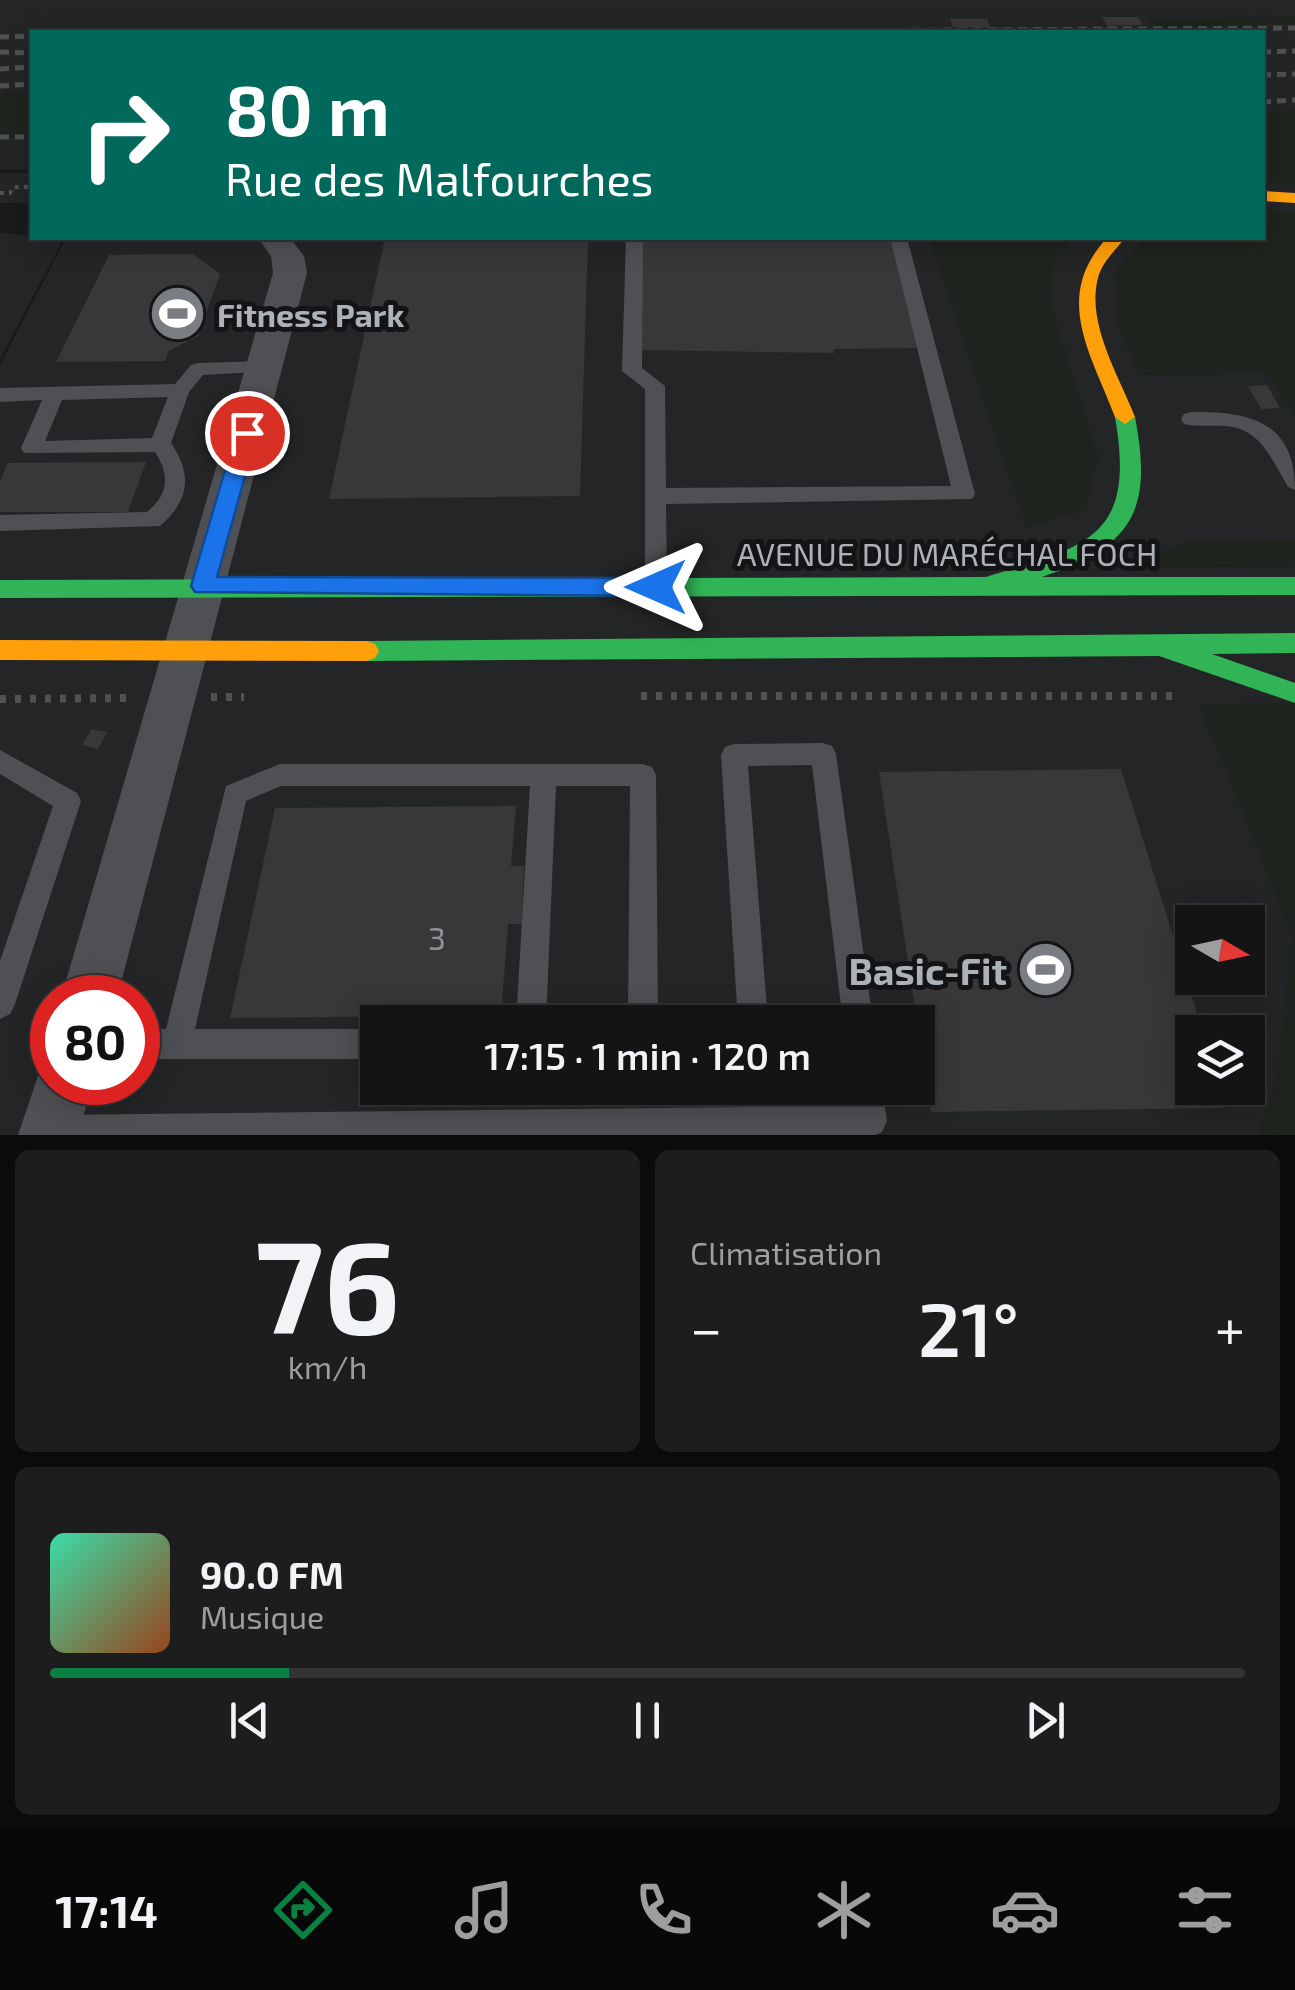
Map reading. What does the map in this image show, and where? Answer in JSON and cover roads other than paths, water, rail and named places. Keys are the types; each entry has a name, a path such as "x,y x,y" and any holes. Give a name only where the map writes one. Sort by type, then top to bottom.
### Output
{"main road":[{"path":"1265,196 1295,198"},
{"path":"986,586 1078,555 1100,542 1117,526 1133,492 1135,441 1088,314 1085,282 1099,252 1114,240"},
{"name":"AVENUE DU MARÉCHAL FOCH","path":"0,589 1295,586"},
{"path":"0,650 514,652 1295,643"},
{"path":"1159,646 1295,693"}],"street":[{"path":"96,975 172,720 203,586 290,273 289,260 275,240"}],"lane":[{"path":"634,240 632,371 655,386 656,587"},
{"path":"656,496 964,494 900,240"},
{"path":"160,444 180,390 198,368 265,367"},
{"path":"0,395 180,390"},
{"path":"56,392 31,448 160,444"},
{"path":"1191,418 1237,418 1254,424 1271,438 1295,482"},
{"path":"0,523 152,520 165,511 177,485 176,462 160,444"},
{"path":"752,1005 734,755 822,754 856,1005"},
{"path":"0,761 68,801 0,1004"},
{"path":"177,1044 235,794 280,774 642,775 643,1005"},
{"path":"532,1005 544,775"},
{"path":"160,1044 360,1044"},
{"path":"759,1105 760,1123"},
{"path":"54,1116 760,1123 871,1121 869,1105"}],"railway":[{"path":"962,30 1295,28"},
{"path":"0,37 30,36"},
{"path":"1265,52 1295,51"},
{"path":"0,52 30,53"},
{"path":"0,69 30,67"},
{"path":"1265,75 1295,74"},
{"path":"0,86 30,84"},
{"path":"1265,102 1295,100"},
{"path":"0,137 30,137"}],"place":[{"name":"Fitness Park","path":"178,314"},
{"name":"Basic-Fit","path":"1046,970"}]}
